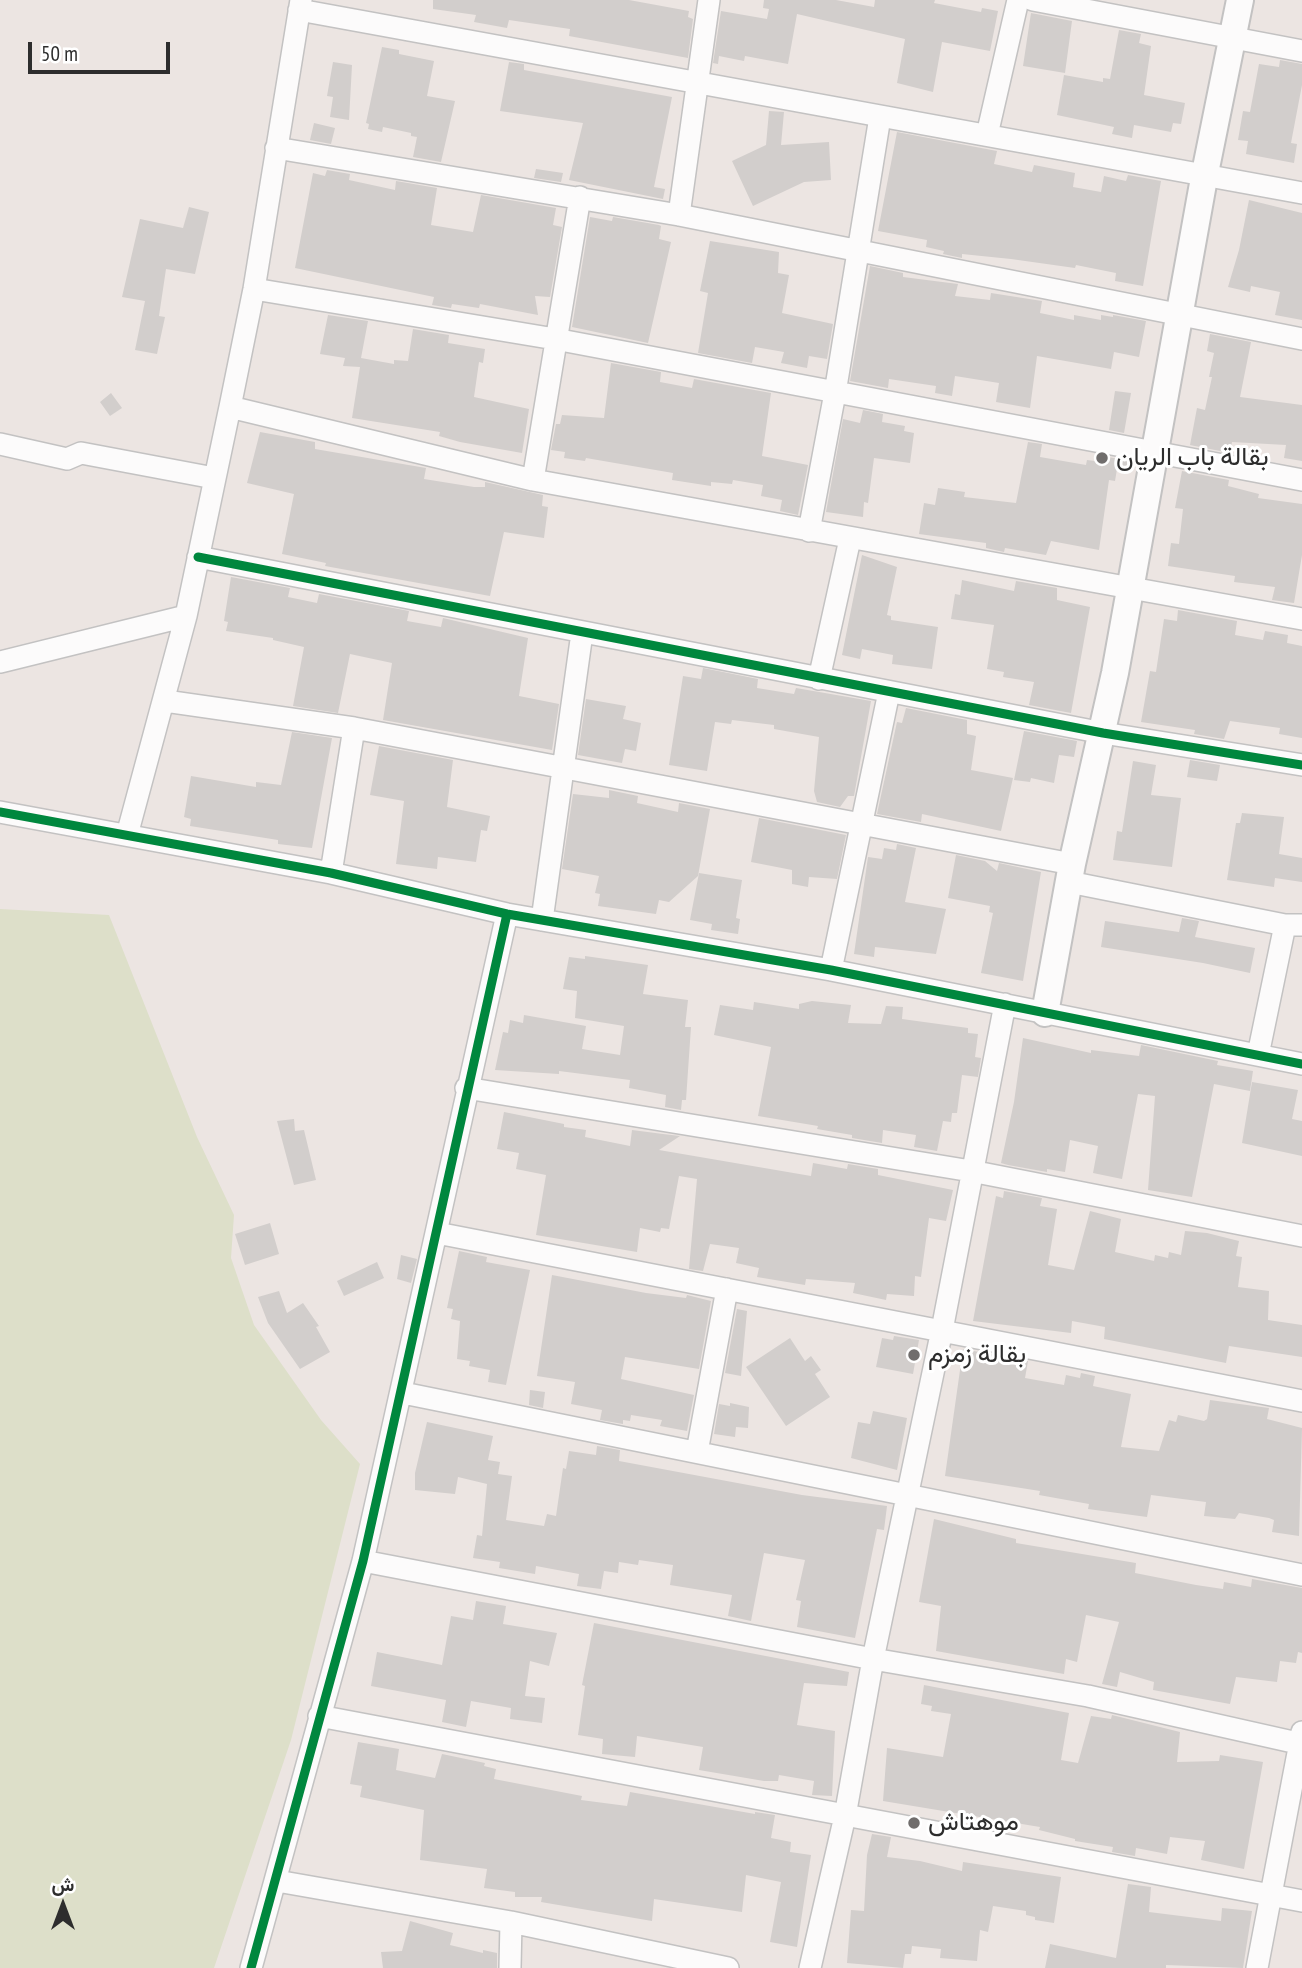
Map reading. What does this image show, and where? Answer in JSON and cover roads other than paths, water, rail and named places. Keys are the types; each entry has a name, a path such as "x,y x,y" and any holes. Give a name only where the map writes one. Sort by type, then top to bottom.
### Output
{"street":[{"path":"679,215 695,85 709,0"},
{"path":"986,135 1018,0"},
{"path":"1032,0 1060,3 1302,51"},
{"path":"1045,1013 1071,873 1103,733 1204,177 1240,0"},
{"path":"127,835 186,615 230,407 254,289 300,5 695,85 1302,193"},
{"path":"808,531 835,393 880,117"},
{"path":"276,148 679,215 1302,338"},
{"path":"533,480 580,197"},
{"path":"254,289 555,339 1302,480"},
{"path":"230,407 533,480 1129,590 1302,619"},
{"path":"0,444 67,459 81,453 214,478"},
{"path":"819,678 850,539"},
{"path":"198,557 1103,733 1302,765"},
{"path":"0,662 186,615"},
{"path":"542,920 582,633"},
{"path":"831,970 889,692"},
{"path":"165,701 354,729 861,826 1293,925 1258,1055"},
{"path":"331,873 354,729"},
{"path":"0,812 331,873 507,914 831,970 1302,1064"},
{"path":"251,1968 363,1561 403,1393 466,1088 507,914"},
{"path":"810,1968 845,1816 873,1659 942,1330 1005,1004"},
{"path":"466,1088 971,1171 1302,1236"},
{"path":"437,1233 1302,1401"},
{"path":"697,1452 727,1289"},
{"path":"403,1393 909,1493 1302,1575"},
{"path":"363,1561 873,1659 1088,1696 1301,1740 1257,1968"},
{"path":"319,1716 1302,1901"},
{"path":"277,1881 511,1922 728,1968"},
{"path":"510,1968 511,1922"}],"place":[{"name":"بقالة باب الريان","path":"1102,458"},
{"name":"بقالة زمزم","path":"914,1355"},
{"name":"موهتاش","path":"914,1823"}]}
